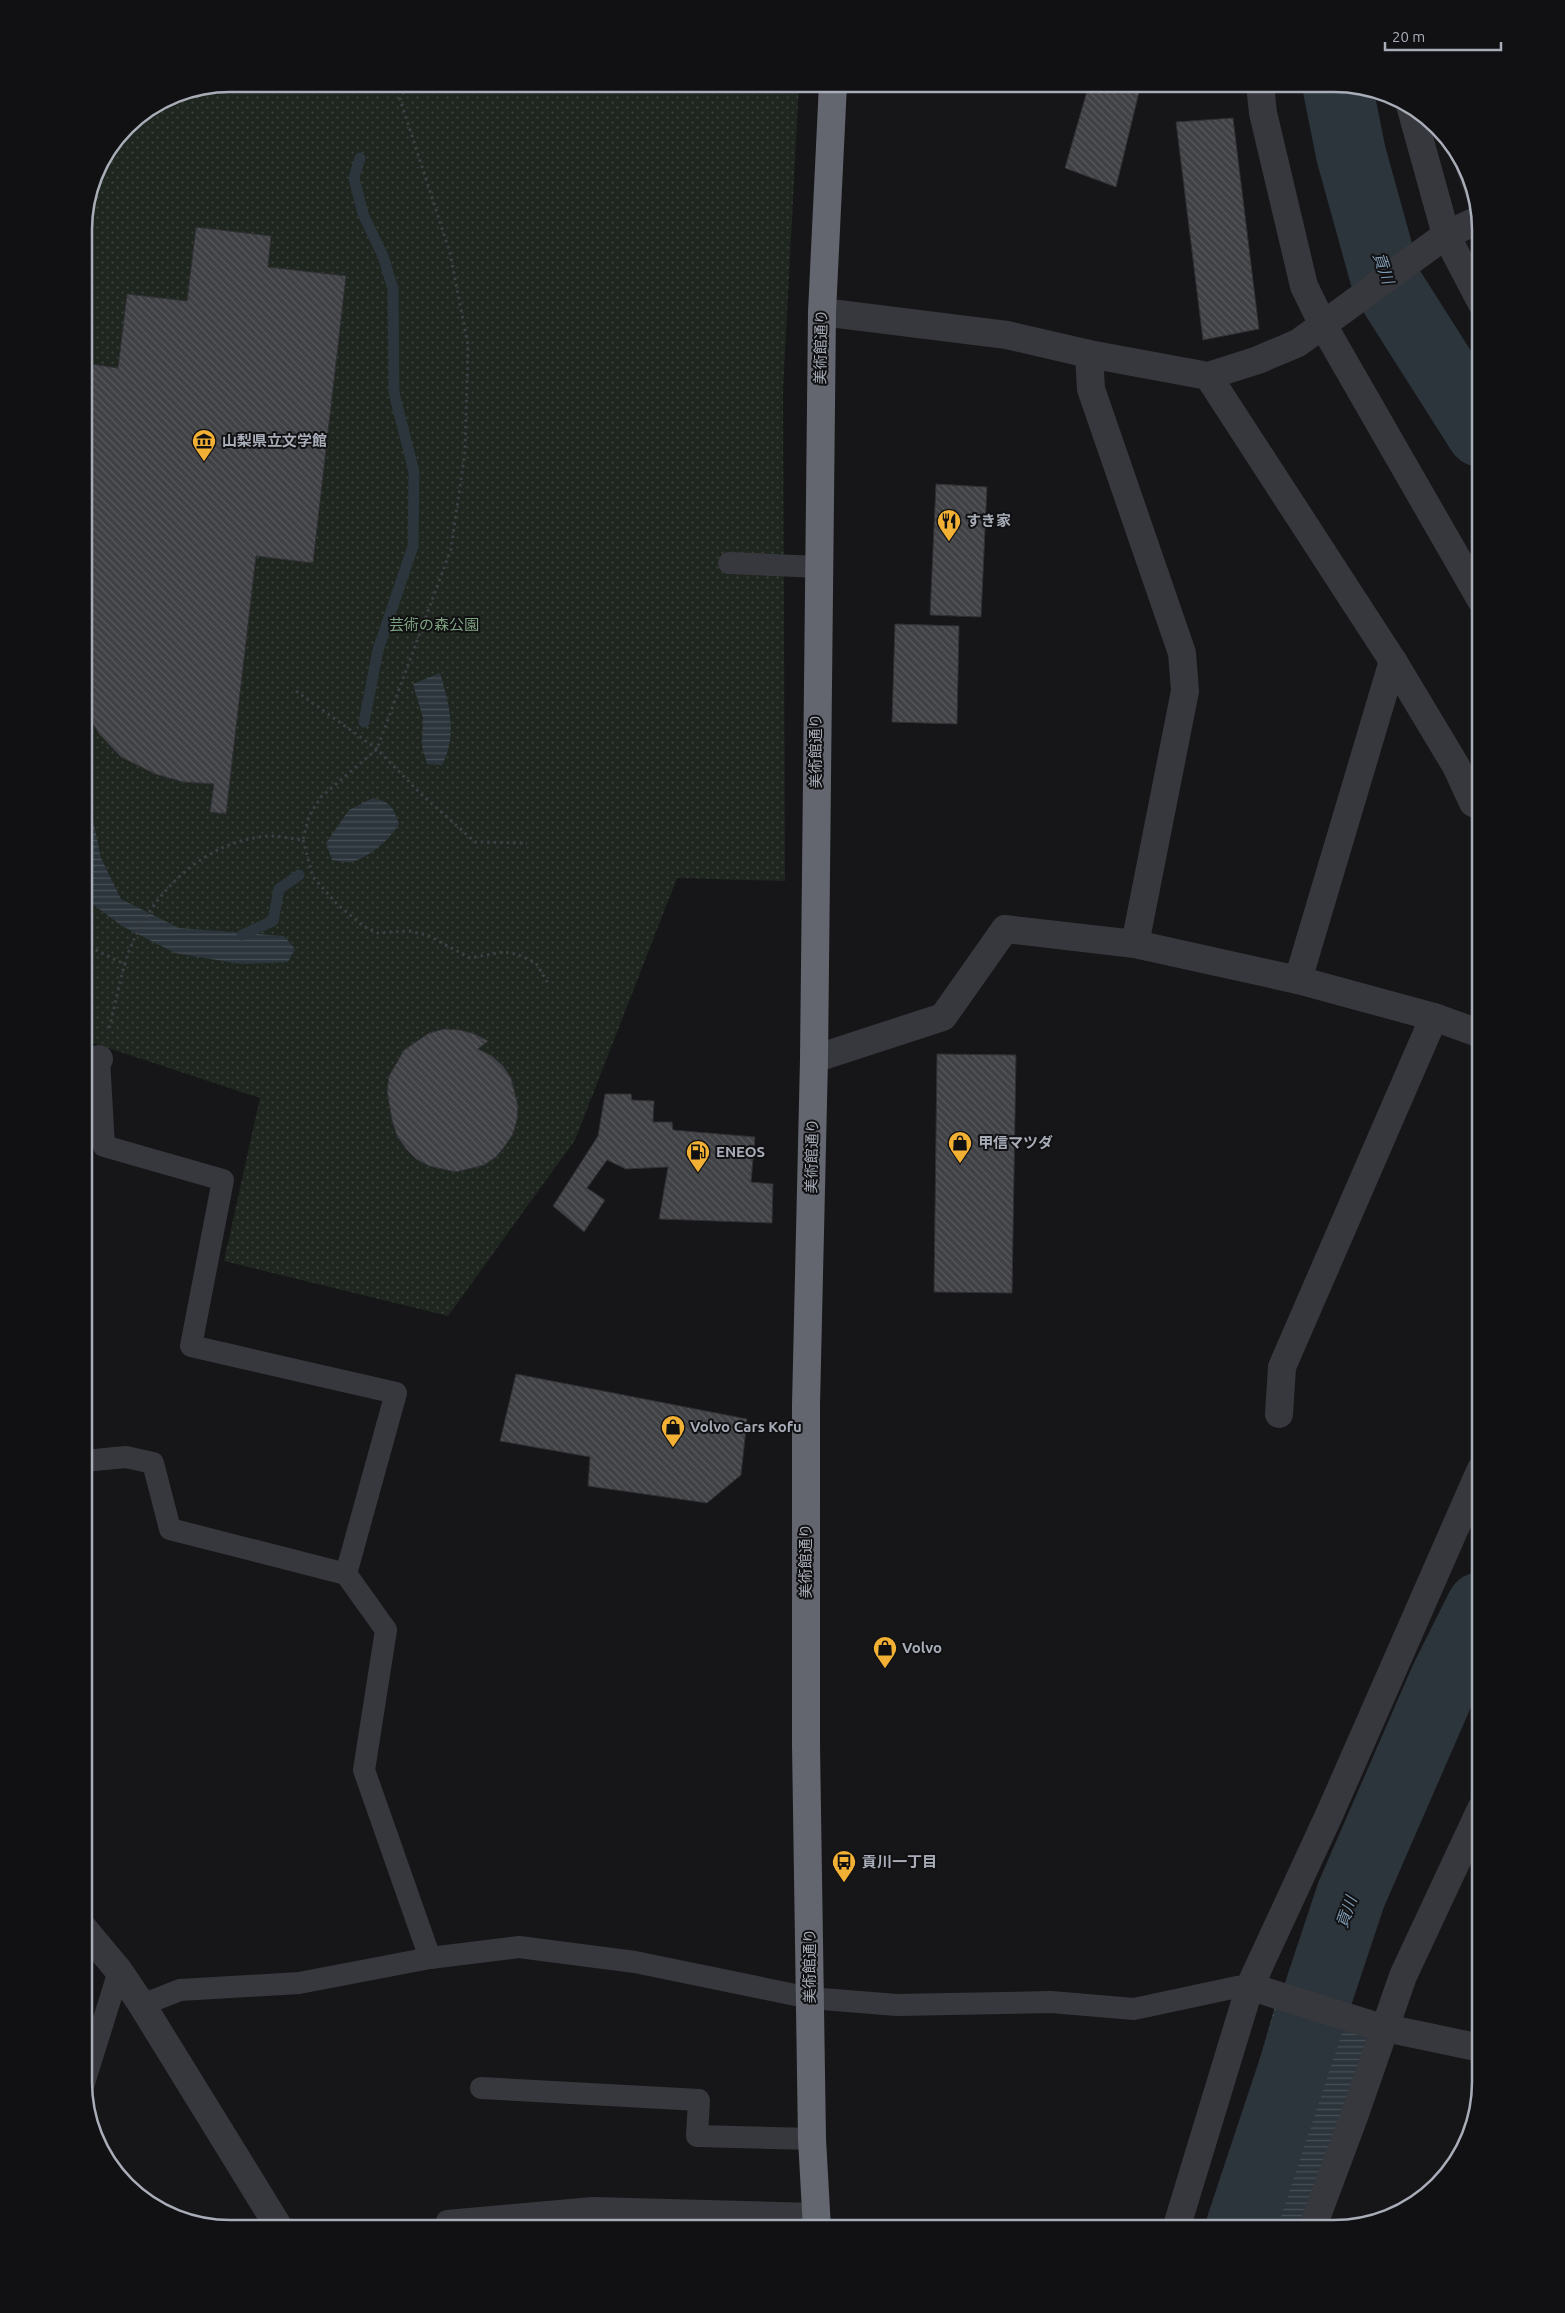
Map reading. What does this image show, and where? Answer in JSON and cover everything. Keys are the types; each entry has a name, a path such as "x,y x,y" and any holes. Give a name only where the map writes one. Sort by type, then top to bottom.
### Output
{"highway":[{"name":"美術館通り","path":"816,2220 812,2139 806,1745 806,1405 814,1059 822,312 833,93"}],"street":[{"path":"1261,93 1263,113 1304,286 1327,322 1472,584"},
{"path":"1413,117 1442,237 1472,287"},
{"path":"822,312 1007,335 1089,354 1208,376 1258,360 1298,343 1442,237 1472,223"},
{"path":"1089,354 1091,389 1182,653 1183,662 1185,691 1134,944"},
{"path":"1208,376 1393,661 1456,766 1472,801"},
{"path":"1298,980 1393,661"},
{"path":"814,1059 943,1016 1005,929 1134,944 1298,980 1434,1017 1472,1031"},
{"path":"1279,1414 1282,1367 1434,1017"},
{"path":"1179,2220 1256,1988 1330,1813 1472,1490"},
{"path":"1315,2220 1355,2114 1380,2027 1472,1828"},
{"path":"93,1940 119,1971 142,2005 274,2220"},
{"path":"1256,1988 1380,2027 1472,2046"}],"lane":[{"path":"729,563 818,567"},
{"path":"93,1075 104,1146 222,1180 191,1346 396,1393 346,1574"},
{"path":"93,1460 126,1457 153,1463 170,1529 346,1574 386,1630 364,1770 430,1958"},
{"path":"142,2005 180,1990 299,1983 430,1958 519,1948 635,1962 810,1998 897,2005 1051,2002 1134,2009 1256,1988"},
{"path":"93,2053 119,1971"},
{"path":"481,2088 699,2100 697,2136 812,2139"},
{"path":"447,2220 593,2208 784,2220"}],"path":[{"path":"404,92 400,99 450,253 468,345 465,452 451,549 377,749 322,797 309,816 304,840 313,878 363,926 378,933 409,930 427,935 470,958 503,952 517,954 536,963 549,985"},
{"path":"296,691 377,749 419,792 475,842 527,843"},
{"path":"93,1056 126,965 128,954 157,898 203,857 227,845 270,836 304,840"},
{"path":"93,948 126,965"}],"shaded area":[{"path":"1452,158 1462,178 1468,195 1468,198 1466,198"},
{"path":"440,673 449,708 451,730 450,742 442,765 427,764 422,746 423,718 413,684"},
{"path":"373,798 384,801 390,806 399,824 385,841 366,856 352,862 332,860 326,843 349,810"},
{"path":"93,820 101,858 121,899 179,928 284,936 295,949 288,962 241,964 175,953 122,926 93,905"},
{"path":"1276,2003 1369,2032 1307,2220 1214,2220"}],"green space":[{"name":"芸術の森公園","path":"230,92 799,93 783,391 785,881 677,878 575,1140 448,1316 224,1261 260,1098 93,1043 93,221 97,195 107,169 121,146 133,133 161,111 195,97"}],"building":[{"path":"1086,93 1139,93 1116,187 1065,168"},
{"path":"1233,118 1259,329 1203,340 1176,122"},
{"name":"山梨県立文学館","path":"196,227 271,236 268,267 346,276 313,563 256,556 226,814 210,812 214,784 183,782 155,774 121,757 99,734 93,724 93,364 118,368 127,294 187,301"},
{"path":"936,484 987,487 981,617 930,615"},
{"path":"895,624 959,626 957,724 892,722"},
{"path":"444,1029 460,1030 475,1034 488,1041 478,1049 492,1056 503,1066 511,1078 518,1106 513,1134 496,1157 484,1165 456,1172 429,1166 416,1159 406,1149 397,1136 387,1091 389,1076 404,1050 429,1033"},
{"path":"937,1054 1016,1055 1012,1293 934,1292"},
{"path":"605,1094 631,1094 632,1100 654,1101 653,1122 672,1122 673,1130 755,1137 751,1182 773,1184 772,1223 659,1219 668,1167 626,1169 607,1160 587,1188 605,1200 584,1232 553,1206 598,1136"},
{"path":"516,1374 747,1419 741,1475 707,1503 588,1486 590,1457 500,1441"}],"waterway":[{"name":"貢川","path":"1339,93 1351,154 1387,284 1472,418"},
{"path":"360,158 354,178 363,214 383,256 393,289 394,393 414,472 413,546 378,650 364,722"},
{"path":"242,935 273,921 279,889 299,875"},
{"name":"貢川","path":"1243,2220 1351,1895 1445,1679 1472,1625"}],"place":[{"name":"山梨県立文学館","path":"204,462"},
{"name":"すき家","path":"949,542"},
{"name":"甲信マツダ","path":"960,1164"},
{"name":"ENEOS","path":"698,1173"},
{"name":"Volvo Cars Kofu","path":"673,1448"},
{"name":"Volvo","path":"885,1669"},
{"name":"貢川一丁目","path":"844,1883"}]}
